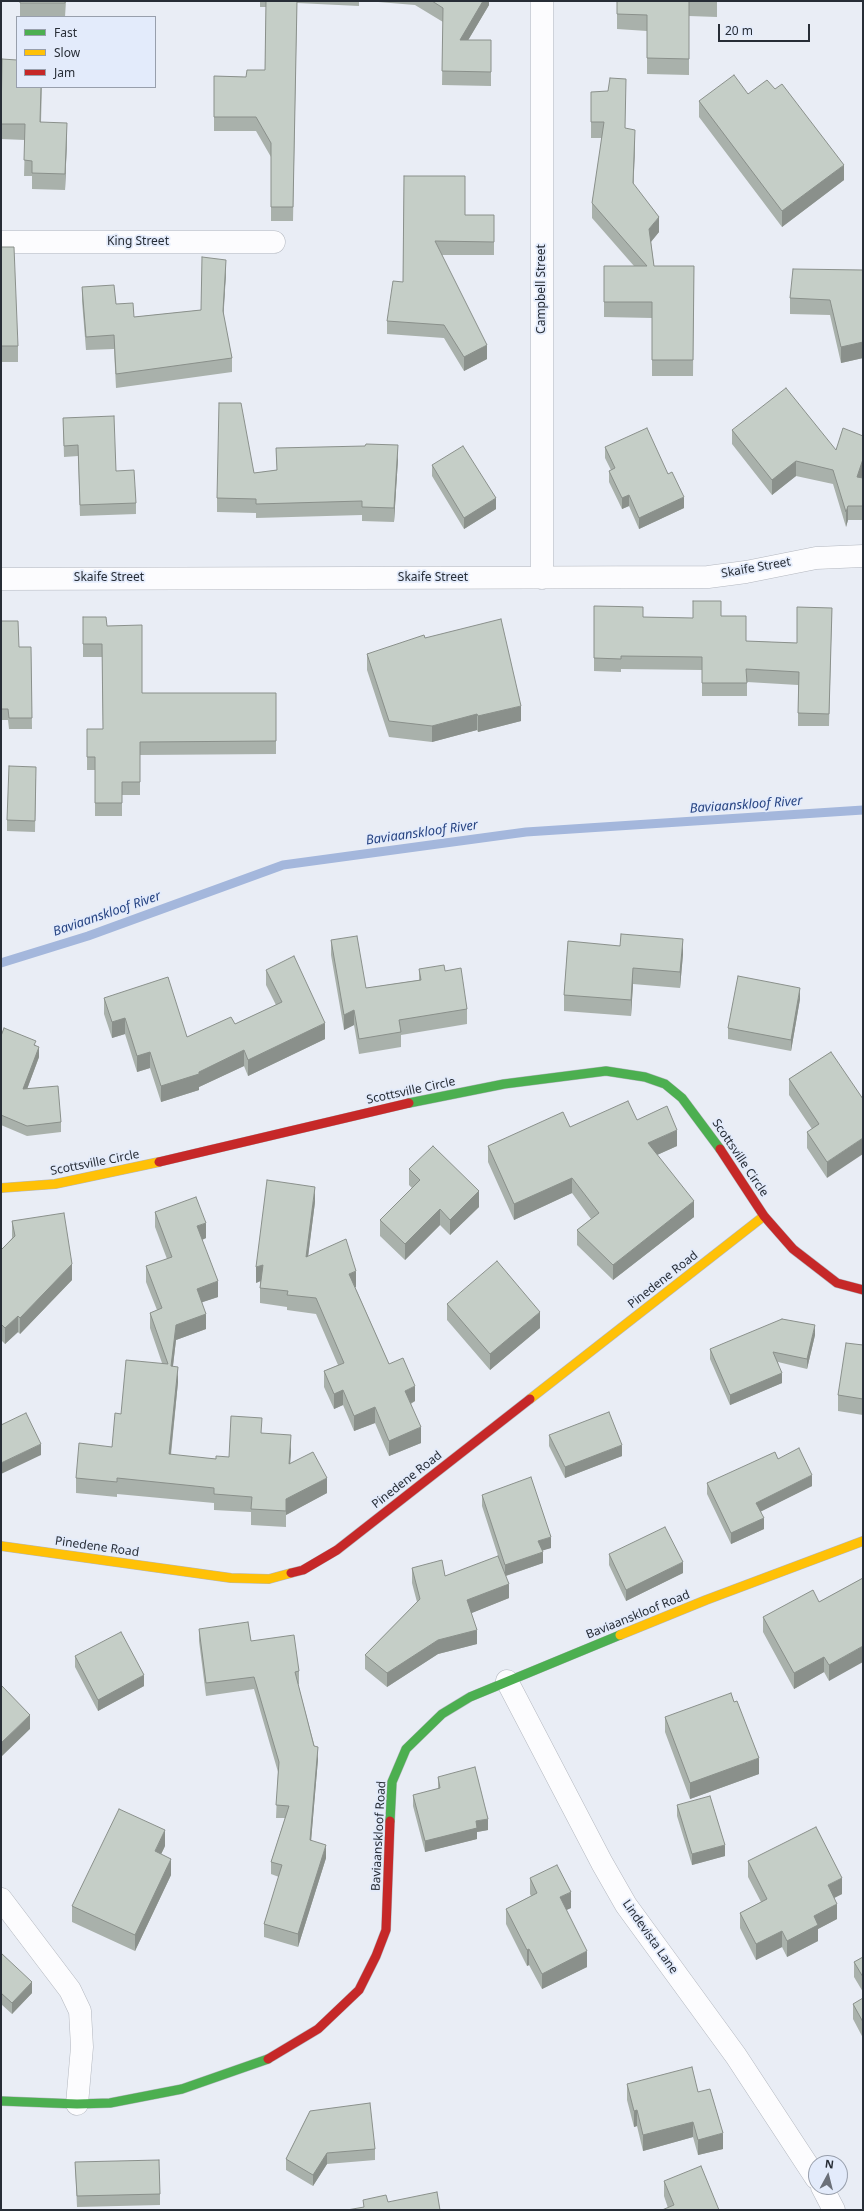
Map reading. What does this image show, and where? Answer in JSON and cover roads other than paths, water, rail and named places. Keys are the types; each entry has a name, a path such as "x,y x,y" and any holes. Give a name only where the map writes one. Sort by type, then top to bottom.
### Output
{"street":[{"name":"Campbell Street","path":"542,1 542,578"},
{"name":"King Street","path":"1,242 274,242"},
{"name":"Skaife Street","path":"1,579 542,578 708,576 746,572 816,558 863,556"},
{"name":"Scottsville Circle","path":"1,1188 55,1184 130,1169 424,1099 512,1083 606,1071 645,1077 665,1084 682,1098 717,1144 764,1216 793,1249 837,1283 863,1290"},
{"name":"Pinedene Road","path":"1,1546 231,1578 269,1579 303,1570 337,1550 764,1216"},
{"name":"Baviaanskloof Road","path":"1,2100 77,2104 110,2103 182,2089 268,2059 318,2029 359,1990 376,1956 386,1930 392,1782 406,1749 442,1714 470,1697 507,1681 706,1600 863,1541"},
{"name":"Lindevista Lane","path":"507,1681 602,1863 626,1905 736,2056 808,2166"},
{"path":"1,1899 70,1990 80,2011 82,2047 77,2104"},
{"path":"826,2195 834,2210"}],"waterway":[{"name":"Baviaanskloof River","path":"1,963 88,936 283,865 526,832 863,810"}]}
